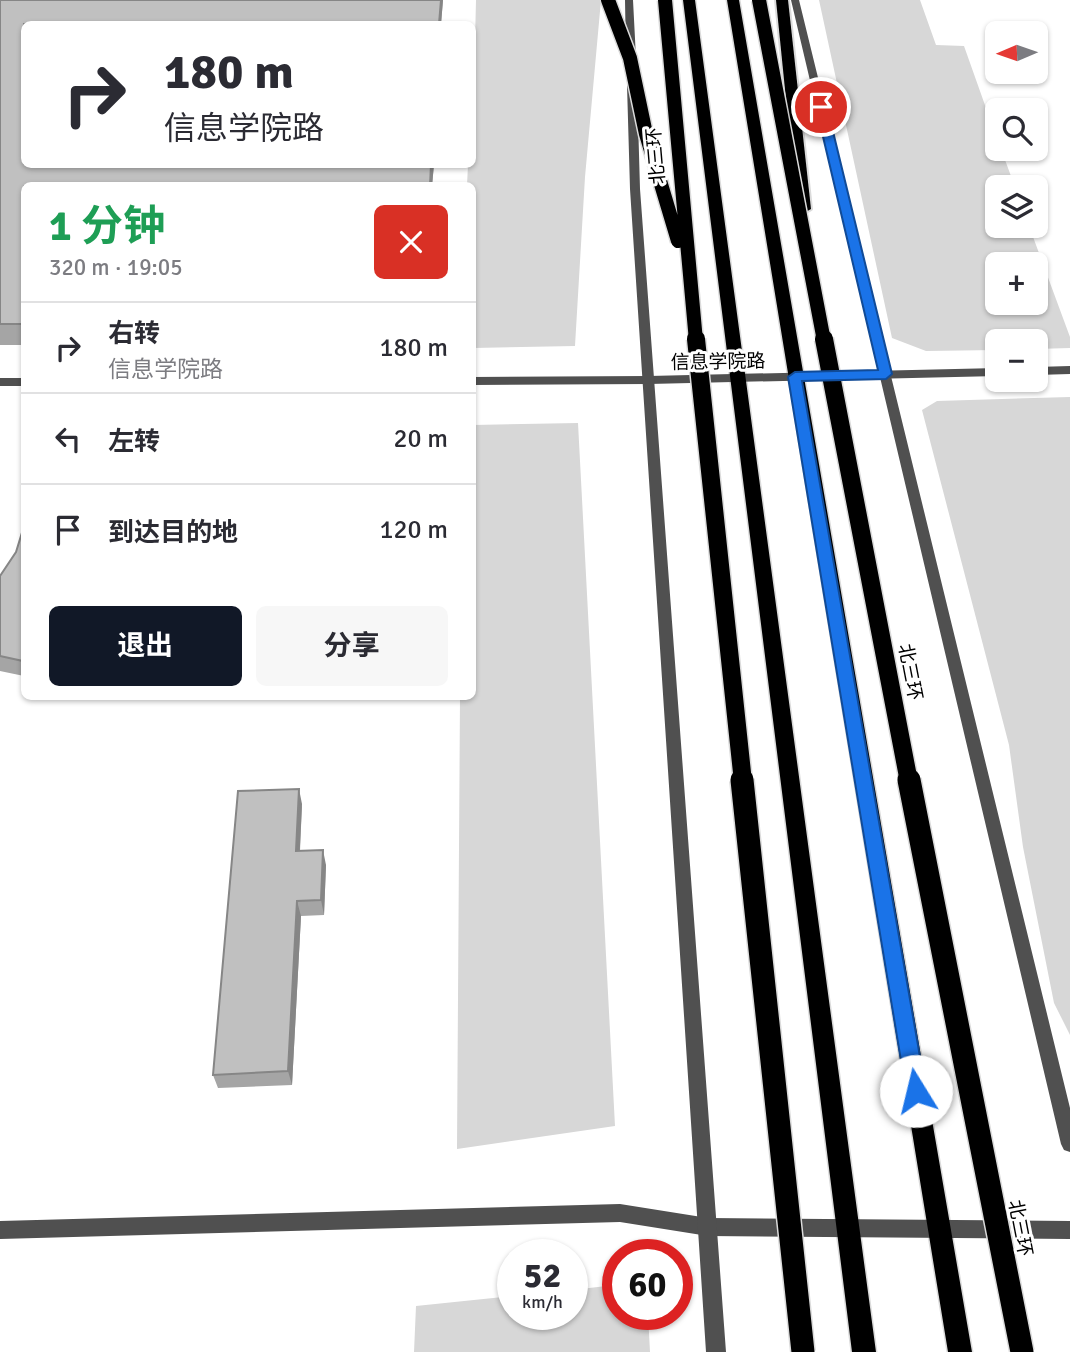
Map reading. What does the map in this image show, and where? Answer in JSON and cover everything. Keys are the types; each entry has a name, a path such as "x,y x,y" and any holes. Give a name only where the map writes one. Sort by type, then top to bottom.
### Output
{"highway":[{"path":"608,0 630,58 646,134 689,278"},
{"name":"北三环","path":"665,0 689,278 803,1352"},
{"name":"北三环","path":"759,0 1022,1352"},
{"path":"782,0 809,263"}],"main road":[{"path":"689,0 864,1352"},
{"path":"733,0 960,1352"}],"street":[{"path":"629,0 635,189 716,1352"},
{"path":"795,0 1070,1144"},
{"path":"1048,371 1070,370"},
{"name":"信息学院路","path":"476,381 985,372"},
{"path":"0,382 21,382"},
{"path":"0,1230 620,1213 708,1227 1070,1230"}],"shaded area":[{"path":"476,0 601,0 585,177 575,346 476,348 476,182 467,182 468,168 476,168"},
{"path":"819,0 920,0 936,45 964,46 985,105 985,161 1005,161 1011,175 985,175 985,238 1033,238 1039,252 985,252 985,315 1048,315 1048,277 1070,337 1070,348 1048,349 1048,329 985,329 985,350 926,351 892,338"},
{"path":"1070,397 1070,1035 1054,1003 1023,847 1009,745 922,410 937,401"},
{"path":"578,423 615,1126 457,1149 460,700 476,700 476,425"},
{"path":"602,1287 602,1330 649,1330 650,1352 414,1352 416,1306 497,1298 497,1330 588,1330 588,1288"}],"building":[{"path":"0,0 441,0 439,21 21,21 21,168 431,168 430,182 21,182 21,324 0,324"},
{"path":"21,536 21,661 0,656 0,576 16,552"},
{"path":"299,789 296,851 323,850 321,900 297,901 288,1071 213,1075 238,791"}],"route":[{"path":"821,107 886,374 795,377 916,1091"}]}
